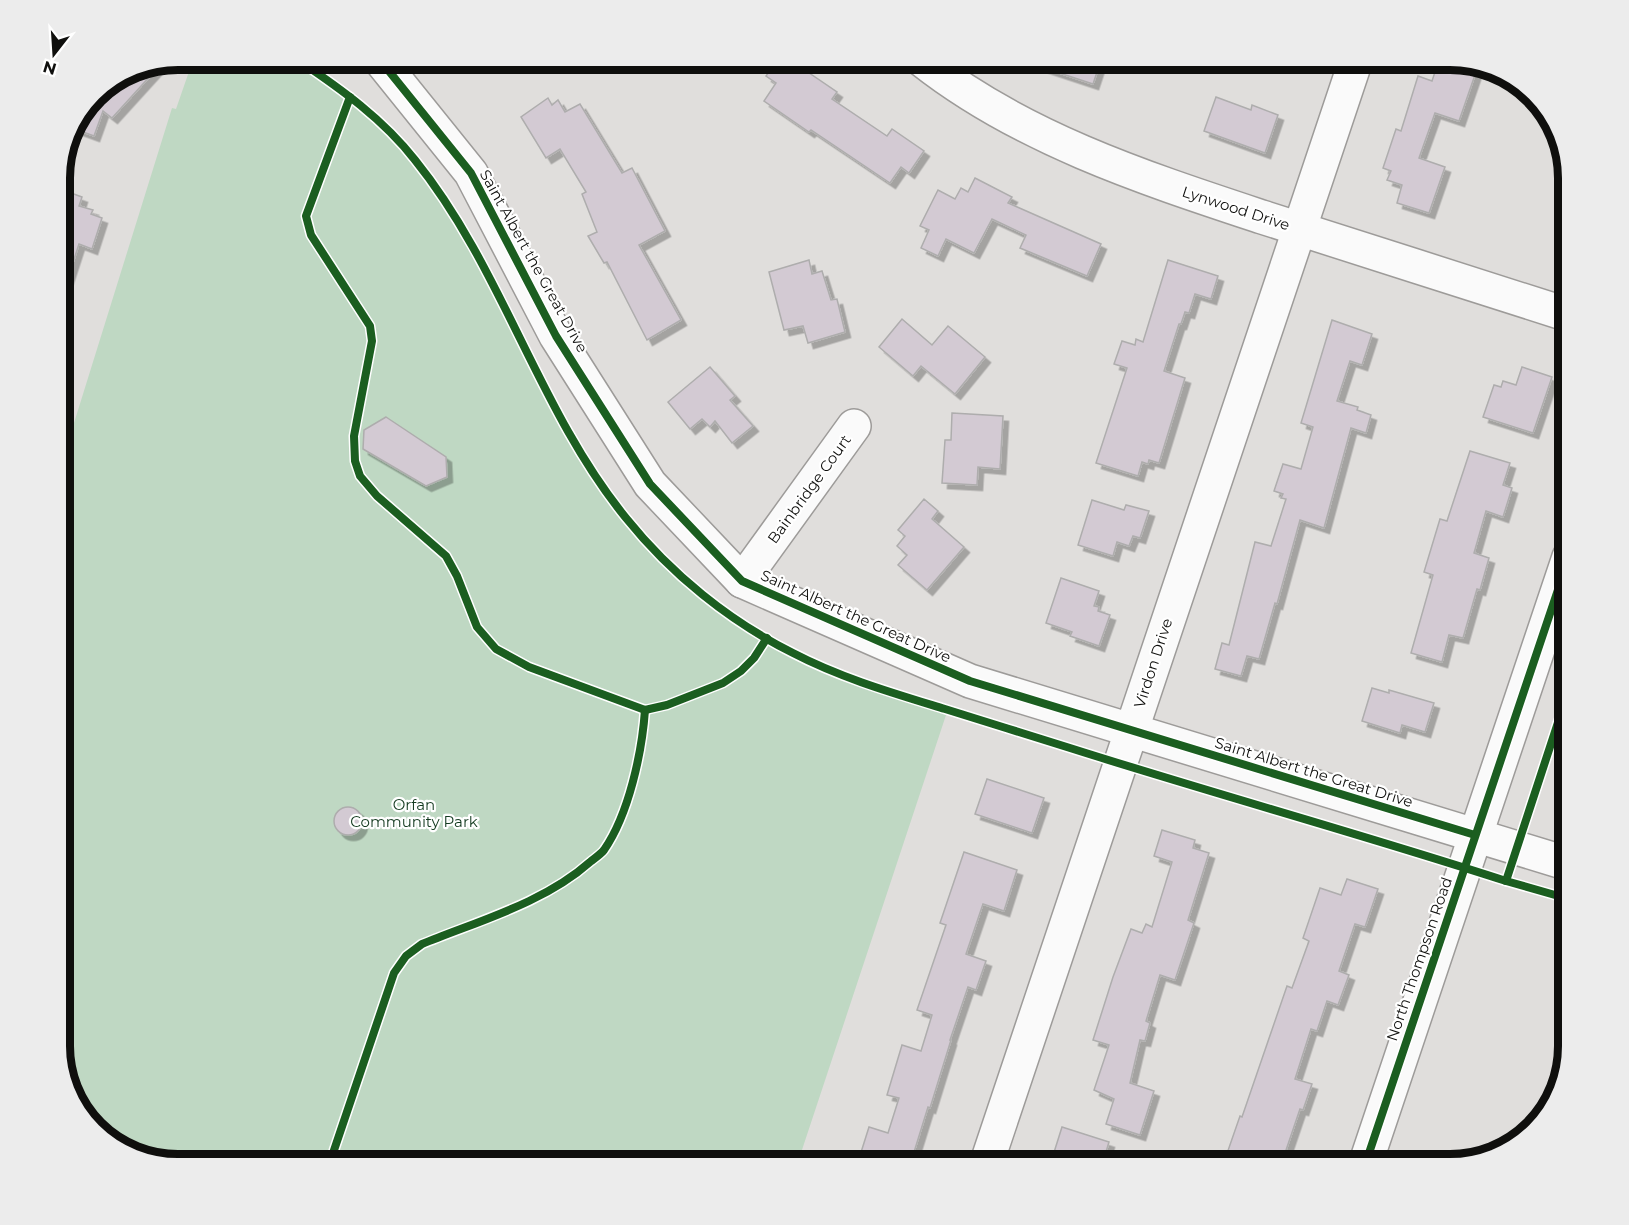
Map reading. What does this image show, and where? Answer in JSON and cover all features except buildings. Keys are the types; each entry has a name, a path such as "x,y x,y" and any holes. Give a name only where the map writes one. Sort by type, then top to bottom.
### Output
{"street":[{"name":"Saint Albert the Great Drive","path":"388,70 471,173 556,336 650,484 742,581 970,681 1558,861"},
{"name":"Lynwood Drive","path":"945,70 1023,125 1094,157 1170,187 1558,312"},
{"name":"Virdon Drive","path":"990,1154 1353,70"},
{"name":"Bainbridge Court","path":"742,581 854,426"},
{"name":"North Thompson Road","path":"1369,1154 1558,589"}],"path":[{"path":"343,91 353,100 306,216 311,235 370,326 372,341 354,436 355,461 360,476 377,496 446,556 458,576 477,627 496,649 529,667 645,710 667,705 723,683 741,671 770,640 759,634"},
{"path":"333,1154 394,973 406,956 422,944 549,891 578,873 603,851 619,820 634,776 643,736 645,710"}],"green space":[{"name":"Orfan Community Park","path":"190,70 311,70 363,108 415,160 443,199 463,233 563,429 573,442 577,453 597,485 628,521 631,529 670,569 728,617 751,632 767,638 776,646 817,667 825,668 835,675 947,712 801,1154 165,1154 144,1149 107,1128 85,1100 71,1060 71,433 172,108 176,109"}],"cycle path":[{"path":"312,70 389,131 403,145 446,202 473,247 568,432 595,476 626,518 643,539 682,577 746,626 811,662 887,691 1506,881"},
{"path":"388,70 471,173 556,336 650,484 742,581 970,681 1475,835"},
{"path":"350,97 306,216 311,235 370,326 372,341 354,436 355,461 360,476 377,496 446,556 457,576 477,627 496,649 529,667 645,710 667,705 723,683 741,671 754,658 767,638"},
{"path":"1369,1154 1558,590"},
{"path":"333,1154 394,973 406,956 422,944 531,900 572,876 603,852 621,819 633,782 641,745 645,710"},
{"path":"1558,723 1506,881 1558,896"}]}
